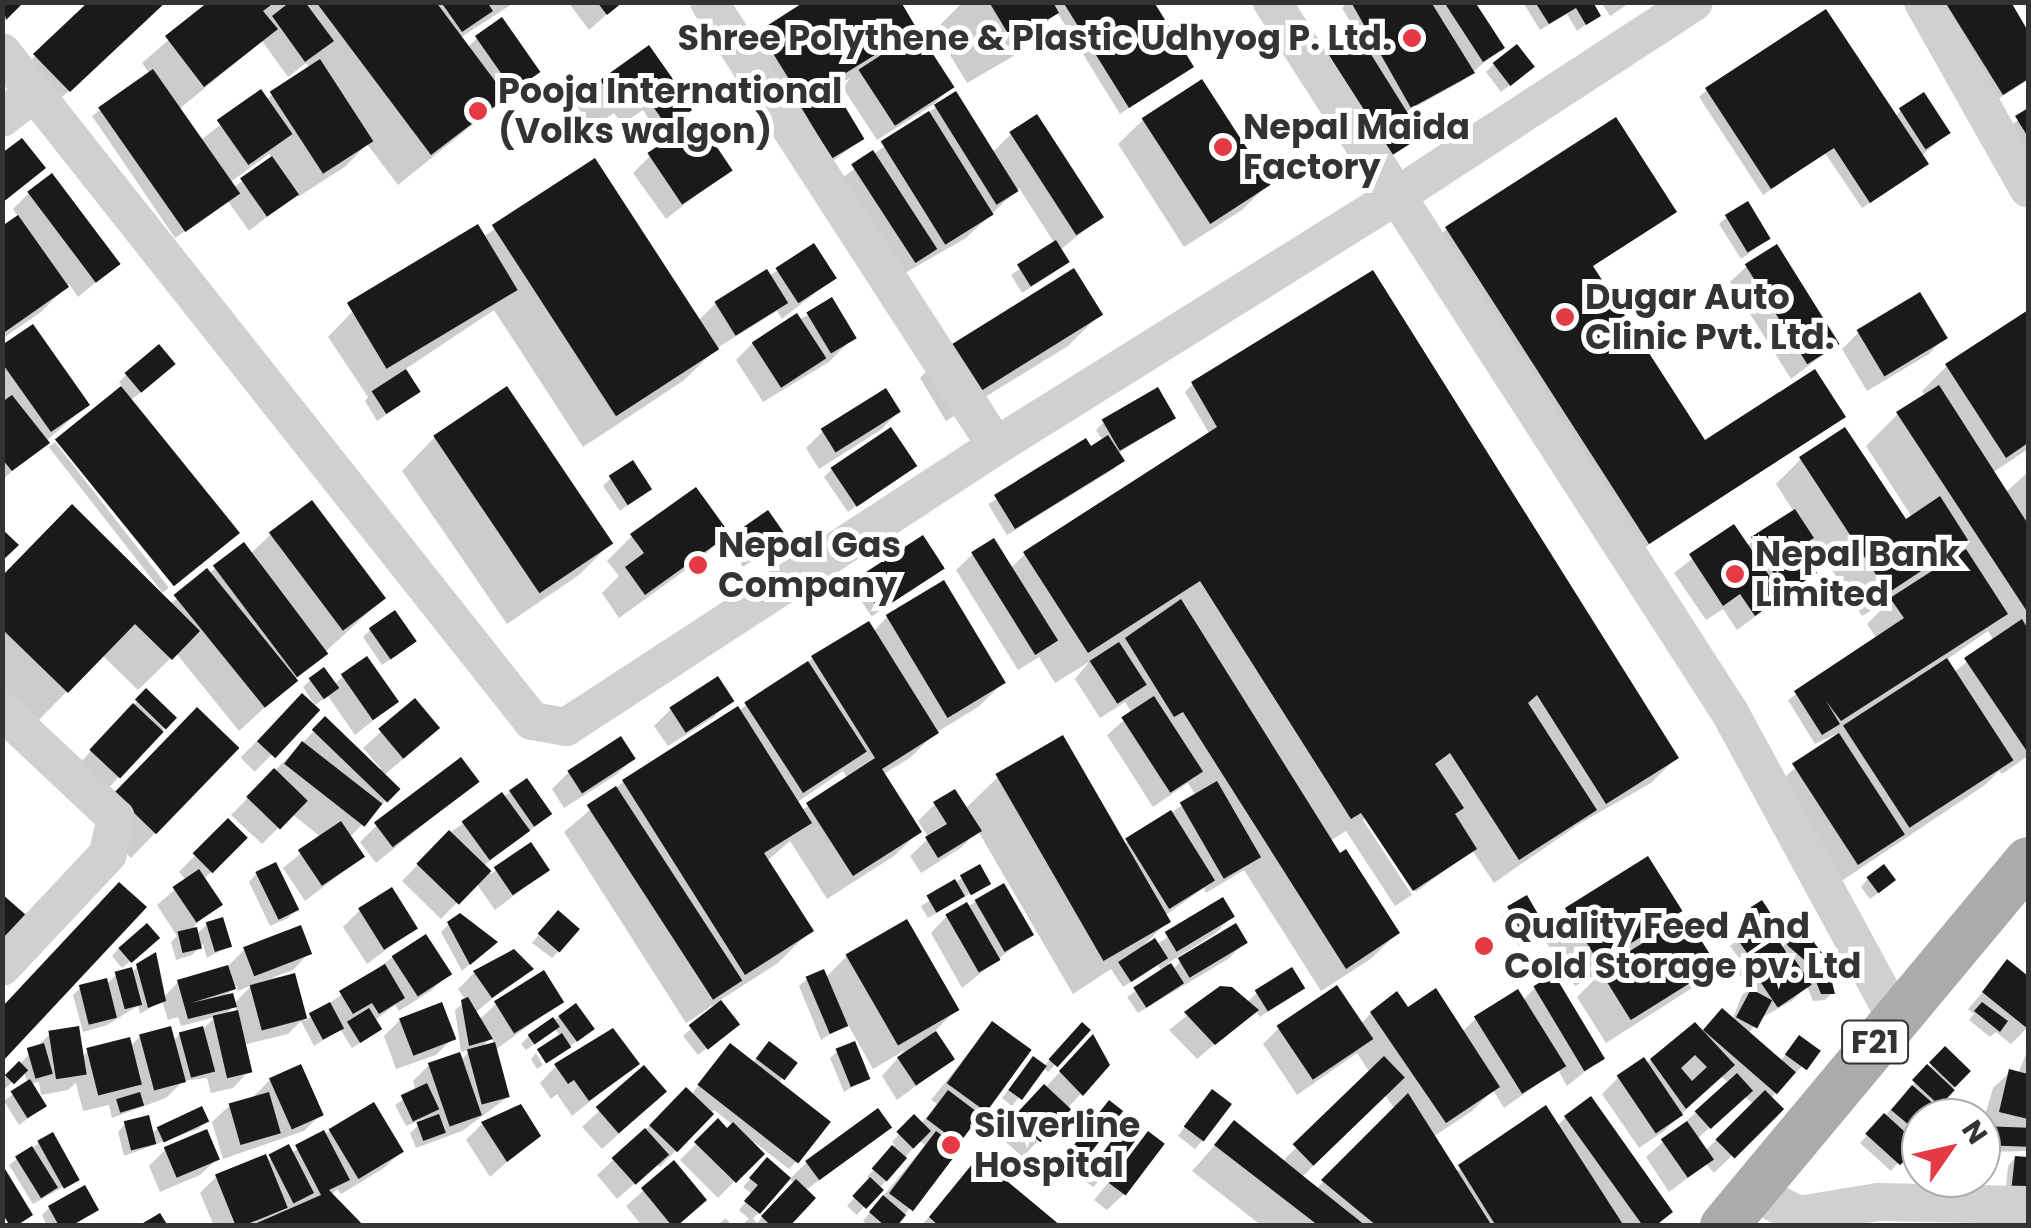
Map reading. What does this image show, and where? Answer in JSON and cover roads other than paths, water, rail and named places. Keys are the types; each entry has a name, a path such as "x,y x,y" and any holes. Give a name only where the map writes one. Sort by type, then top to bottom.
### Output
{"main road":[{"name":"F21","path":"1738,1209 2028,862"}],"street":[{"path":"709,2 996,446"},
{"path":"1272,2 1730,711 1896,1018"},
{"path":"2,52 532,720 566,728 996,446 1398,195 1694,2"},
{"path":"1923,2 2028,188"},
{"path":"2,118 34,92"},
{"path":"2,710 116,818 108,854 2,967"},
{"path":"1738,1209 1799,1215 1878,1202 2028,1205"}],"place":[{"name":"Shree Polythene & Plastic Udhyog P. Ltd.","path":"1412,38"},
{"name":"Pooja International (Volks walgon)","path":"478,111"},
{"name":"Nepal Maida Factory","path":"1223,147"},
{"name":"Dugar Auto Clinic Pvt. Ltd.","path":"1565,317"},
{"name":"Nepal Gas Company","path":"698,565"},
{"name":"Nepal Bank Limited","path":"1735,574"},
{"name":"Quality Feed And Cold Storage pv. Ltd","path":"1484,946"},
{"name":"Silverline Hospital","path":"951,1145"}]}
